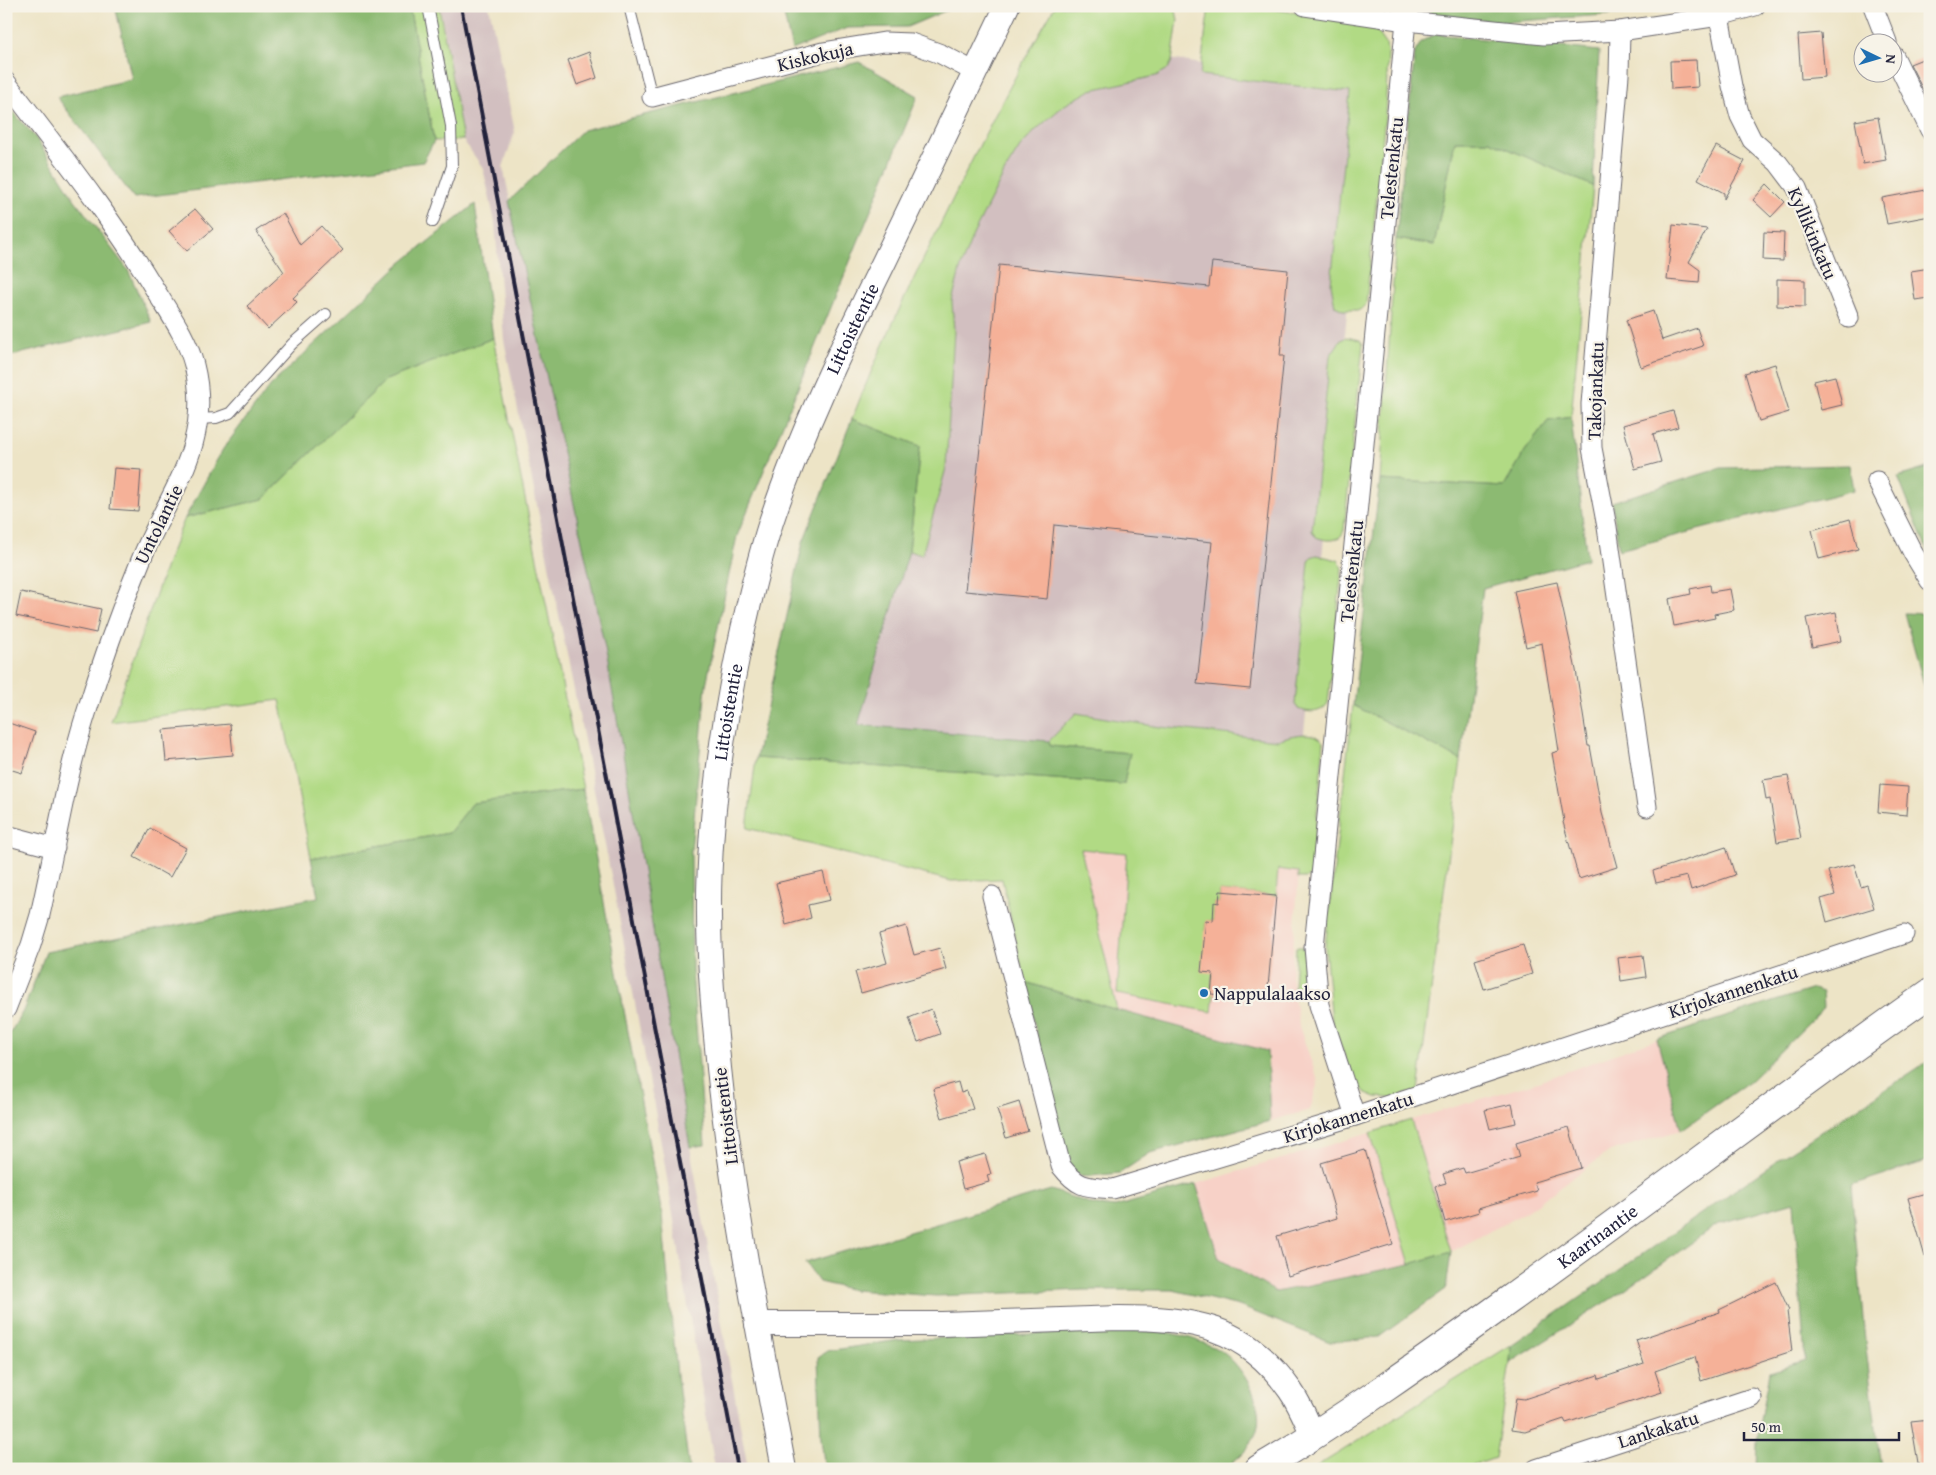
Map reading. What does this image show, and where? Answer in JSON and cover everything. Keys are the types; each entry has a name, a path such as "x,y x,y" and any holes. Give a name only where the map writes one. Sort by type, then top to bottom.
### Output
{"main road":[{"name":"Kaarinantie","path":"1259,1469 1314,1435 1458,1337 1868,1036 1930,993"}],"street":[{"name":"Littoistentie","path":"784,1469 731,1171 711,974 709,915 712,841 718,769 730,692 757,569 771,522 797,452 824,384 1007,6"},
{"path":"1305,6 1408,14 1544,35 1620,31 1719,16 1755,6"},
{"path":"1873,6 1883,32"},
{"name":"Telestenkatu","path":"1355,1116 1318,1005 1314,948 1408,14"},
{"name":"Kyllikinkatu","path":"1719,16 1732,86 1740,116 1752,140 1778,163 1796,188 1849,318"},
{"name":"Takojankatu","path":"1620,31 1619,75 1592,404 1592,448 1607,527 1646,807"},
{"name":"Kiskokuja","path":"652,97 823,52 884,42 911,43 941,54 975,72"},
{"path":"1904,77 1930,130"},
{"name":"Untolantie","path":"6,82 98,202 142,267 180,330 188,347 198,382 199,419 188,463 142,556 128,590 86,711 31,945 6,1008"},
{"path":"1877,481 1930,581"},
{"path":"6,835 55,848"},
{"name":"Kirjokannenkatu","path":"992,896 1061,1166 1072,1179 1088,1188 1112,1189 1355,1116 1904,934"},
{"path":"757,1324 942,1324 1119,1318 1198,1323 1226,1333 1259,1354 1291,1391 1314,1435"},
{"name":"Lankakatu","path":"1536,1469 1752,1398"}],"lane":[{"path":"428,6 451,126 452,166 433,222"},
{"path":"629,6 652,97"},
{"path":"199,419 216,418 230,413 292,344 326,314"}],"shaded area":[{"path":"440,6 489,6 515,132 503,167 606,650 690,1147 748,1469 715,1469 663,1154 613,885 504,340 495,222 483,168 463,140"},
{"path":"1142,55 1370,89 1301,762 858,726 909,551 936,304 1021,121"},
{"name":"Nappulalaakso","path":"1081,848 1299,872 1291,977 1299,1026 1318,1081 1310,1110 1150,1153"},
{"path":"1657,1039 1681,1130 1610,1151 1524,1213 1451,1252 1411,1120 1538,1082"},
{"path":"1370,1133 1410,1264 1277,1292 1219,1259 1196,1184"}],"green space":[{"path":"115,6 409,6 434,141 423,162 134,198 57,97 132,79"},
{"path":"409,6 439,6 463,140 434,141"},
{"path":"782,6 957,6 907,27 847,28 792,50"},
{"path":"1055,6 1175,6 1178,20 1172,61 1168,69 1156,76 1091,90 1063,106 1020,147 1005,171 973,235 961,266 952,301 954,331 946,468 922,555 909,551 920,446 852,419 895,319 955,194 1010,86"},
{"path":"1209,6 1253,6 1360,23 1369,25 1377,31 1386,44 1388,55 1385,116 1366,304 1360,310 1343,310 1335,306 1331,284 1350,92 1200,75"},
{"path":"1420,6 1677,6 1633,13 1506,22 1437,16"},
{"path":"1436,34 1599,51 1593,186 1490,141 1455,141 1434,245 1396,239 1415,52 1422,41"},
{"path":"859,62 918,96 737,536 706,685 691,851 692,971 705,1145 690,1147 605,648 509,201 583,130"},
{"path":"6,104 36,138 75,200 128,270 151,322 6,357"},
{"path":"1455,141 1490,141 1593,186 1571,417 1548,421 1525,451 1504,487 1380,480 1396,239 1434,245"},
{"path":"475,204 493,338 386,380 263,499 185,518 223,449 271,385 400,264"},
{"path":"1346,337 1360,340 1363,344 1344,530 1336,539 1328,540 1316,537 1312,531 1330,356 1340,341"},
{"path":"493,338 583,789 473,803 449,833 311,858 280,700 111,722 168,560 185,518 263,499 386,380"},
{"path":"1571,417 1587,559 1483,588 1461,760 1353,705 1380,480 1504,487 1525,451 1548,421"},
{"path":"852,419 920,446 909,551 858,725 1049,741 1050,746 1130,753 1124,784 756,758 803,542"},
{"path":"1850,465 1854,490 1619,550 1612,502 1721,468"},
{"path":"1930,467 1930,558 1898,477"},
{"path":"1317,555 1338,560 1342,568 1328,703 1318,711 1310,712 1298,709 1295,703 1309,562 1311,557"},
{"path":"1904,613 1930,614 1930,706"},
{"path":"1353,705 1461,760 1418,1091 1391,1098 1376,1097 1364,1092 1353,1079 1332,1022 1325,947"},
{"path":"1076,713 1160,727 1278,740 1289,736 1308,734 1324,742 1311,875 1307,878 1298,878 1298,872 1278,869 1276,896 1220,891 1219,903 1214,903 1213,921 1206,921 1205,931 1216,932 1211,993 1214,994 1212,1012 1117,994 1127,853 1081,849 1117,1010 1025,982 1002,879 951,881 747,828 756,758 1124,784 1129,753 1050,746 1049,741"},
{"path":"583,789 662,1215 677,1375 689,1469 6,1469 6,1040 23,1011 46,952 318,897 311,858 449,833 473,803"},
{"path":"1302,947 1305,950 1305,985 1303,990 1297,992 1294,989 1296,948"},
{"path":"1025,982 1117,1010 1267,1051 1270,1121 1150,1153 1120,1173 1091,1176 1077,1175 1065,1160"},
{"path":"1813,989 1823,992 1824,1008 1751,1080 1681,1130 1657,1039"},
{"path":"1930,1060 1930,1160 1851,1185 1865,1341 1881,1469 1756,1469 1757,1441 1770,1372 1805,1361 1794,1202 1718,1224 1625,1290 1510,1363 1511,1345 1787,1154"},
{"path":"1411,1120 1451,1252 1410,1264 1370,1133"},
{"path":"1196,1184 1219,1259 1276,1292 1410,1264 1451,1252 1446,1289 1379,1337 1330,1342 1239,1306 1173,1290 1084,1290 936,1296 853,1290 819,1282 805,1263 1051,1190 1095,1205 1115,1207"},
{"path":"1118,1330 1171,1333 1191,1338 1223,1352 1240,1369 1252,1390 1258,1412 1256,1433 1242,1454 1223,1469 825,1469 821,1439 818,1357 827,1351 899,1340"},
{"path":"1511,1345 1510,1363 1495,1458 1464,1469 1313,1469"}],"building":[{"path":"1821,33 1825,77 1801,79 1798,35"},
{"path":"589,52 597,78 577,85 568,60"},
{"path":"1930,56 1930,104 1910,64"},
{"path":"1696,60 1698,87 1671,89 1670,61"},
{"path":"1878,117 1886,160 1863,164 1855,121"},
{"path":"1716,146 1745,161 1724,199 1724,193 1698,179"},
{"path":"1767,184 1785,202 1771,217 1753,200"},
{"path":"1926,190 1930,216 1887,224 1882,198"},
{"path":"195,209 213,229 187,251 169,231"},
{"path":"283,213 300,245 321,226 343,250 293,298 297,302 268,329 247,306 284,272 256,231"},
{"path":"1673,225 1707,229 1689,262 1700,270 1699,283 1667,280"},
{"path":"1764,232 1784,233 1783,261 1763,260"},
{"path":"1212,262 1288,270 1280,356 1284,356 1250,689 1197,684 1212,542 1054,525 1047,599 965,591 999,265 1209,287"},
{"path":"1930,268 1930,298 1915,300 1911,271"},
{"path":"1777,279 1805,280 1805,307 1777,306"},
{"path":"1653,311 1662,340 1697,328 1703,346 1641,367 1626,320"},
{"path":"1775,364 1789,412 1759,421 1745,373"},
{"path":"1835,376 1842,405 1821,410 1814,381"},
{"path":"1673,411 1678,427 1653,434 1661,462 1635,469 1623,425"},
{"path":"114,468 141,470 138,511 110,509"},
{"path":"1850,519 1858,549 1819,559 1812,530"},
{"path":"1557,582 1576,670 1588,746 1590,746 1602,813 1617,867 1579,879 1563,822 1552,753 1559,751 1542,643 1526,647 1514,591"},
{"path":"1710,585 1711,592 1730,589 1734,610 1714,614 1715,618 1674,626 1669,599 1691,594 1690,589"},
{"path":"21,592 101,609 96,633 16,616"},
{"path":"1836,612 1841,641 1812,647 1806,618"},
{"path":"6,722 35,732 22,773 6,768"},
{"path":"230,724 233,755 166,761 163,730"},
{"path":"1788,776 1801,838 1777,842 1770,799 1766,800 1763,780"},
{"path":"1880,785 1908,787 1906,815 1878,812"},
{"path":"150,828 186,848 170,877 134,857"},
{"path":"1726,847 1735,875 1691,890 1687,876 1656,883 1653,871"},
{"path":"1854,864 1861,887 1867,885 1874,908 1827,922 1821,899 1835,895 1828,871"},
{"path":"823,872 830,900 808,905 811,918 786,925 776,883"},
{"path":"1220,891 1276,896 1267,999 1211,994 1213,973 1201,972 1206,920 1213,921 1214,902 1219,903"},
{"path":"906,926 914,955 940,948 946,969 861,993 855,972 887,963 879,934"},
{"path":"1523,945 1532,974 1484,989 1475,960"},
{"path":"1643,955 1646,977 1621,981 1618,958"},
{"path":"931,1009 940,1034 918,1042 909,1018"},
{"path":"958,1082 961,1093 967,1091 973,1109 942,1118 933,1089"},
{"path":"1019,1102 1028,1131 1006,1138 997,1109"},
{"path":"1512,1104 1516,1123 1490,1129 1485,1110"},
{"path":"1569,1127 1581,1168 1534,1182 1537,1191 1478,1208 1479,1212 1445,1222 1435,1186 1446,1183 1443,1174 1463,1168 1465,1173 1520,1157 1516,1143"},
{"path":"1365,1150 1393,1244 1288,1276 1277,1236 1337,1218 1321,1163"},
{"path":"985,1154 991,1174 987,1175 989,1182 963,1189 956,1162"},
{"path":"1930,1192 1930,1256 1925,1257 1908,1198"},
{"path":"1776,1282 1789,1310 1787,1311 1792,1351 1701,1381 1695,1357 1655,1371 1662,1392 1566,1423 1564,1419 1525,1432 1511,1430 1516,1398 1524,1399 1598,1375 1599,1379 1644,1364 1636,1340 1720,1312 1719,1310"},
{"path":"1930,1419 1930,1469 1919,1469 1911,1421"}],"railway":[{"path":"461,6 738,1469"}],"place":[{"name":"Nappulalaakso","path":"1204,993"}]}
